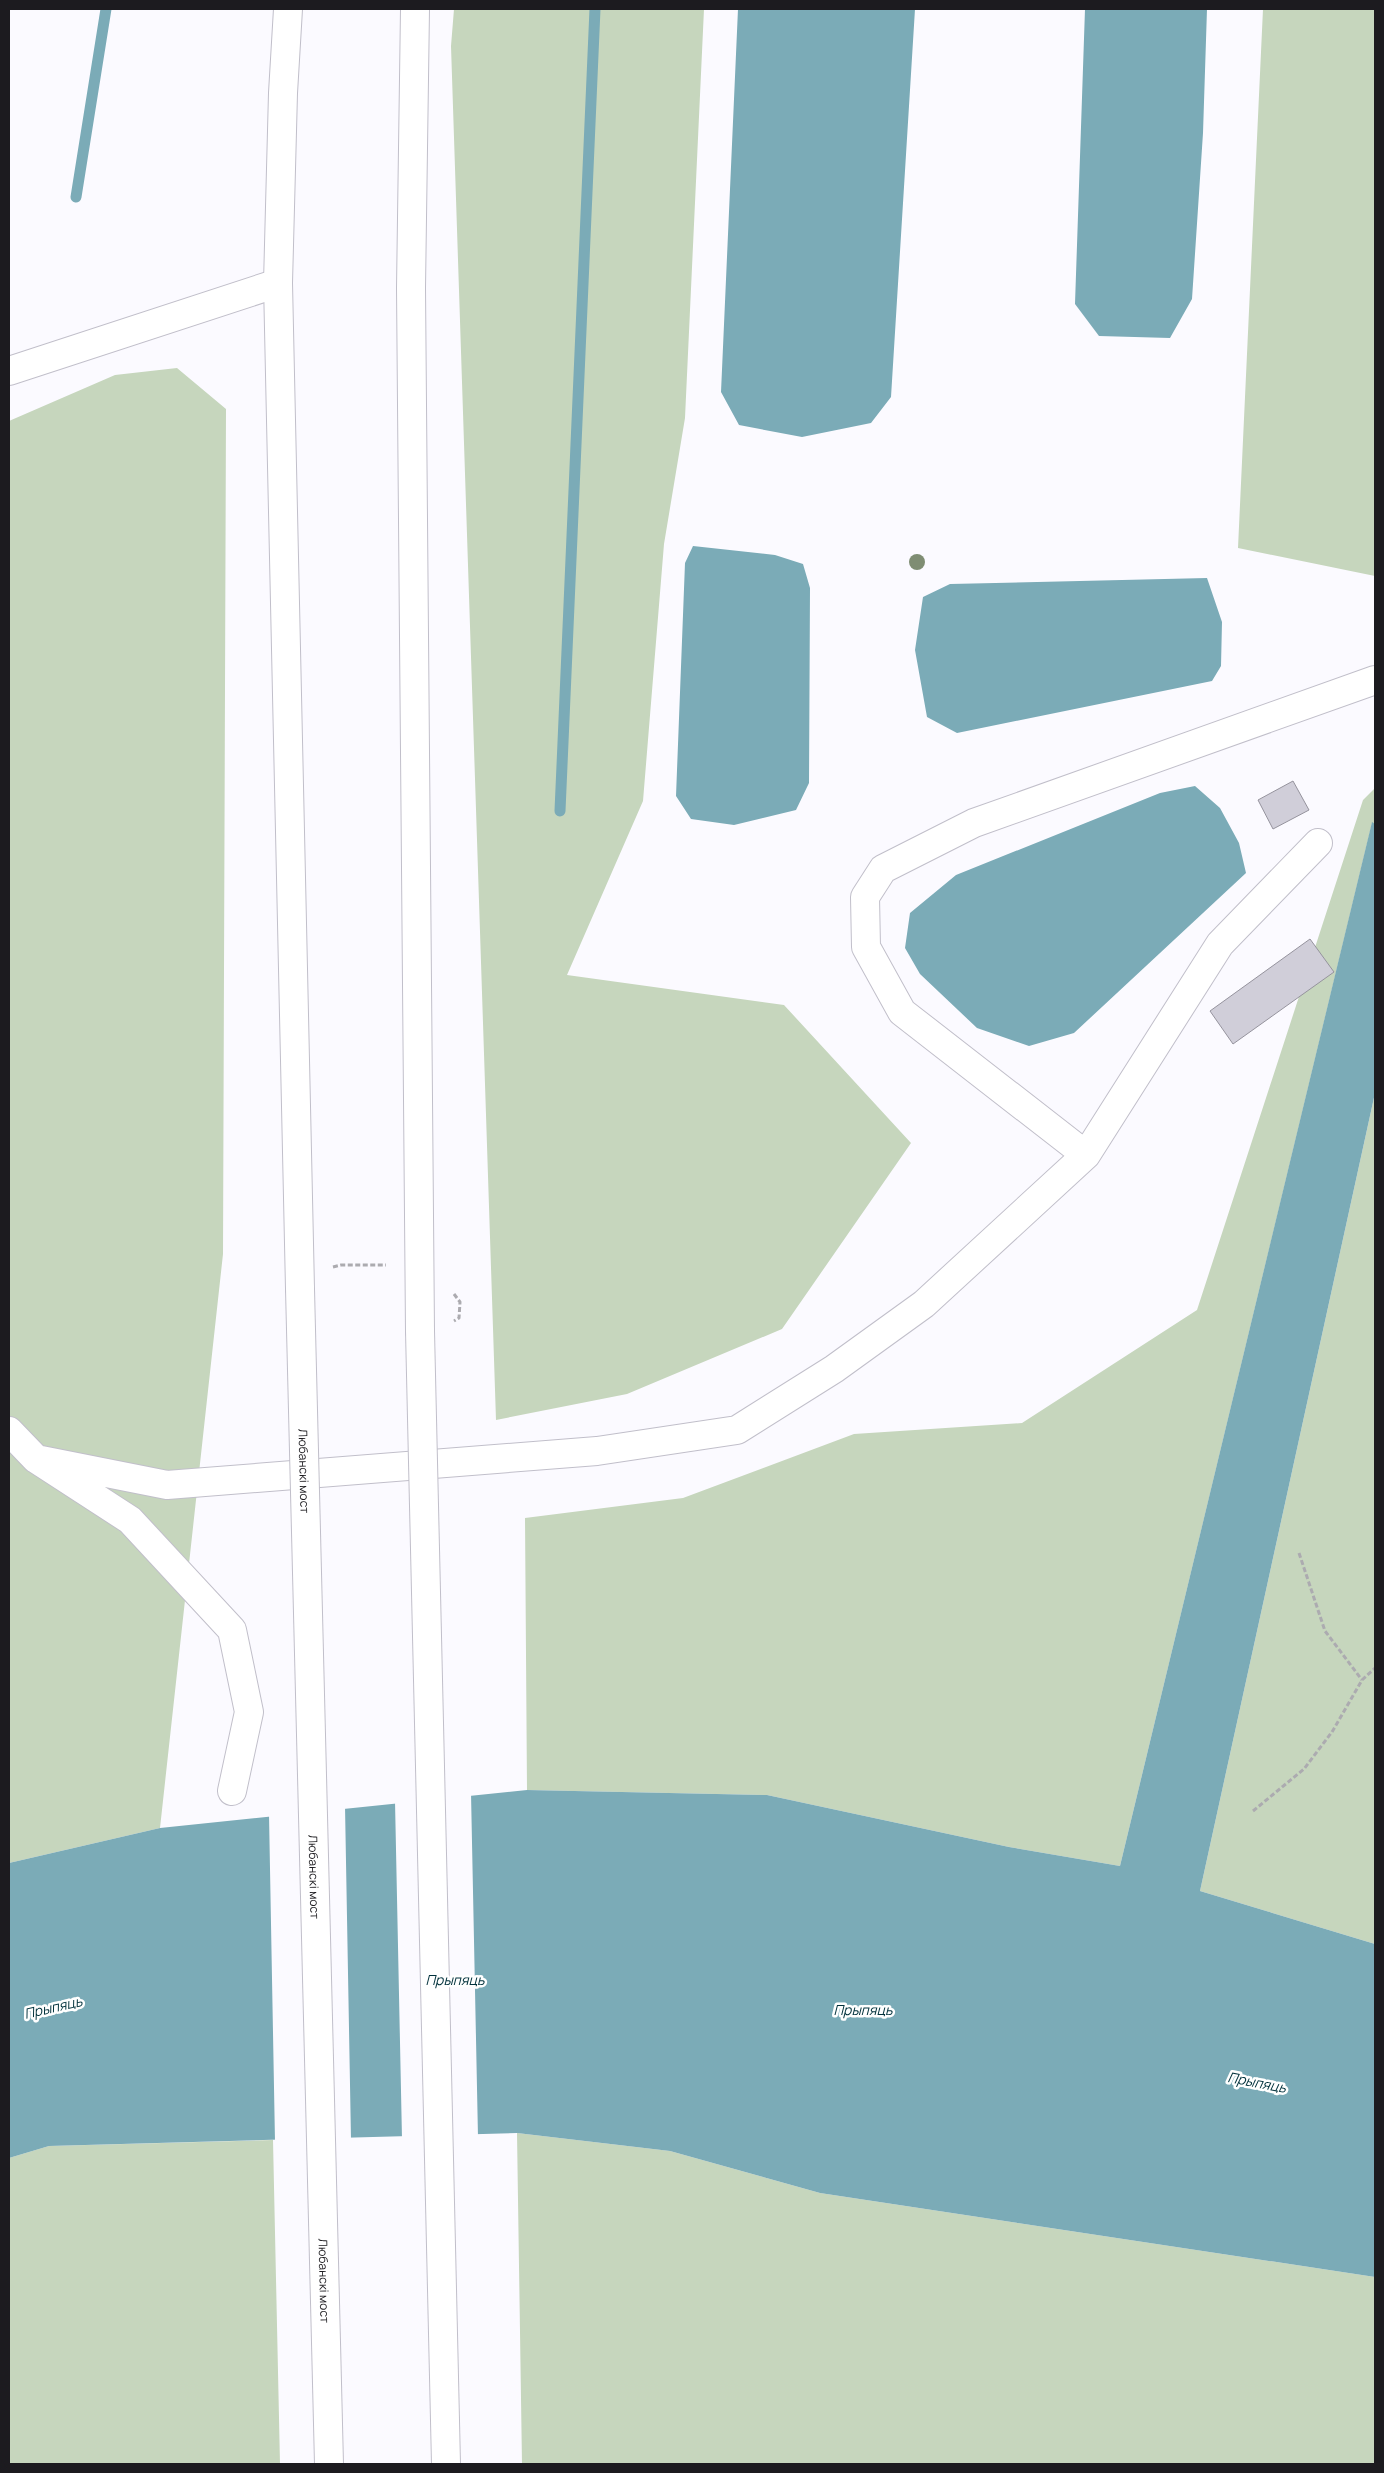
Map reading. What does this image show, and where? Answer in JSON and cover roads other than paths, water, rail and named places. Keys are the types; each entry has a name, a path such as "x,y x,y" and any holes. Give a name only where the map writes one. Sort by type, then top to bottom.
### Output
{"main road":[{"name":"Любанскі мост","path":"288,9 283,93 278,283 300,1289 329,2464"},
{"path":"415,9 411,288 419,1265 446,2464"},
{"path":"9,371 278,283"},
{"path":"1086,1156 902,1012 866,947 865,897 883,869 974,823 1375,680"},
{"path":"36,1459 167,1485 597,1451 737,1430 834,1369 924,1304 1086,1156 1220,944 1318,843"},
{"path":"9,1431 36,1459 130,1520 232,1630 249,1712 232,1790"}],"water":[{"path":"738,9 915,9 891,397 871,423 802,437 739,425 721,392"},
{"path":"1085,9 1207,9 1203,133 1192,299 1170,338 1099,336 1075,304"},
{"path":"693,546 775,555 803,564 810,588 809,783 796,810 734,825 691,819 676,796 685,563"},
{"path":"1207,578 1222,622 1221,666 1212,681 957,733 927,717 915,650 923,597 950,584"},
{"path":"1195,786 1220,808 1239,843 1246,873 1074,1033 1029,1046 977,1028 920,974 905,948 910,913 956,875 1160,793"},
{"name":"Прыпяць","path":"1372,822 1375,824 1375,1093 1200,1891 1375,1944 1375,2277 820,2193 670,2151 517,2133 49,2146 9,2158 9,1863 160,1828 527,1790 767,1795 1009,1847 1120,1866"}],"waterway":[{"path":"76,197 106,9"},
{"path":"560,811 595,9"}]}
